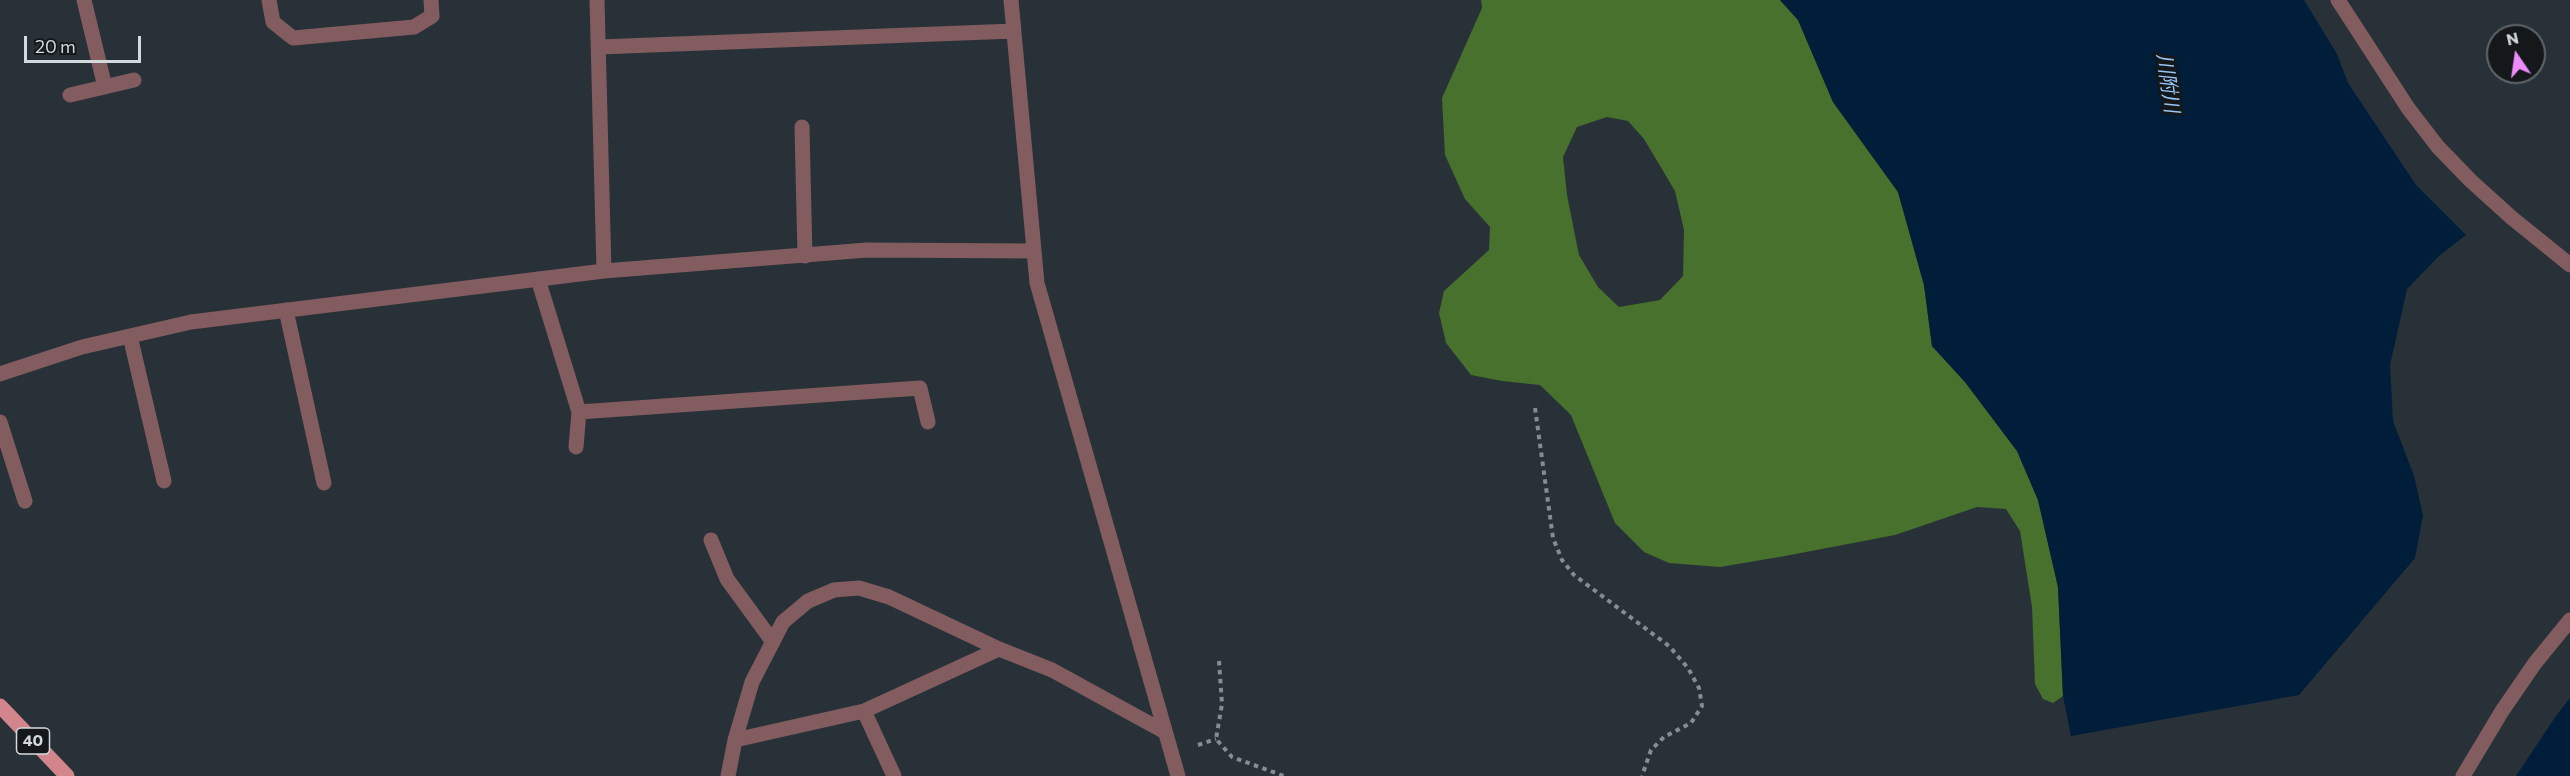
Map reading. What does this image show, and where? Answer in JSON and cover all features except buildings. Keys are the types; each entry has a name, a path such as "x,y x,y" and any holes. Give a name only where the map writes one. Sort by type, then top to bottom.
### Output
{"main road":[{"name":"40","path":"0,706 67,776"}],"street":[{"path":"84,0 105,87"},
{"path":"269,0 273,22 293,38 414,27 432,16 431,0"},
{"path":"597,0 604,271"},
{"path":"1011,0 1037,283 1178,776"},
{"path":"2338,0 2408,108 2438,147 2512,218 2570,265"},
{"path":"598,47 1014,32"},
{"path":"70,95 134,80"},
{"path":"802,127 805,256"},
{"path":"0,374 82,347 191,322 604,271 867,250 1034,251"},
{"path":"538,279 579,412 576,447"},
{"path":"286,310 324,483"},
{"path":"130,336 164,481"},
{"path":"579,412 920,388 928,422"},
{"path":"0,422 25,501"},
{"path":"711,540 727,579 773,642"},
{"path":"729,776 735,740 752,682 783,622 808,601 834,590 859,588 889,597 999,649 1052,670 1166,732"},
{"path":"2463,776 2502,711 2535,663 2570,620"},
{"path":"735,740 864,711 999,649"},
{"path":"864,711 894,776"}],"path":[{"path":"1535,408 1553,538 1562,560 1574,575 1669,646 1688,668 1699,688 1702,706 1691,723 1664,737 1651,750 1642,776"},
{"path":"1220,661 1222,704 1216,739 1232,757 1284,776"}],"green space":[{"path":"1481,0 1780,0 1798,20 1833,102 1898,192 1924,285 1932,346 1965,382 2017,451 2038,500 2058,587 2063,696 2053,703 2043,699 2035,684 2032,607 2020,531 2006,509 1977,507 1895,535 1720,567 1669,563 1644,552 1615,523 1571,415 1540,385 1471,375 1446,343 1439,313 1444,291 1489,250 1490,227 1465,199 1445,155 1442,98 1482,8","holes":["1607,117 1628,121 1644,139 1675,191 1684,230 1683,276 1660,300 1619,307 1598,287 1579,255 1567,195 1563,157 1577,127"]}],"water":[{"name":"川附川","path":"1780,0 2304,0 2337,54 2348,83 2416,185 2466,235 2439,256 2407,289 2390,365 2393,421 2414,476 2423,515 2415,558 2299,695 2071,736 2063,696 2058,587 2038,500 2017,451 1965,382 1932,346 1924,285 1898,192 1833,102 1798,20"},
{"path":"2570,698 2570,776 2516,776 2556,716"}]}
